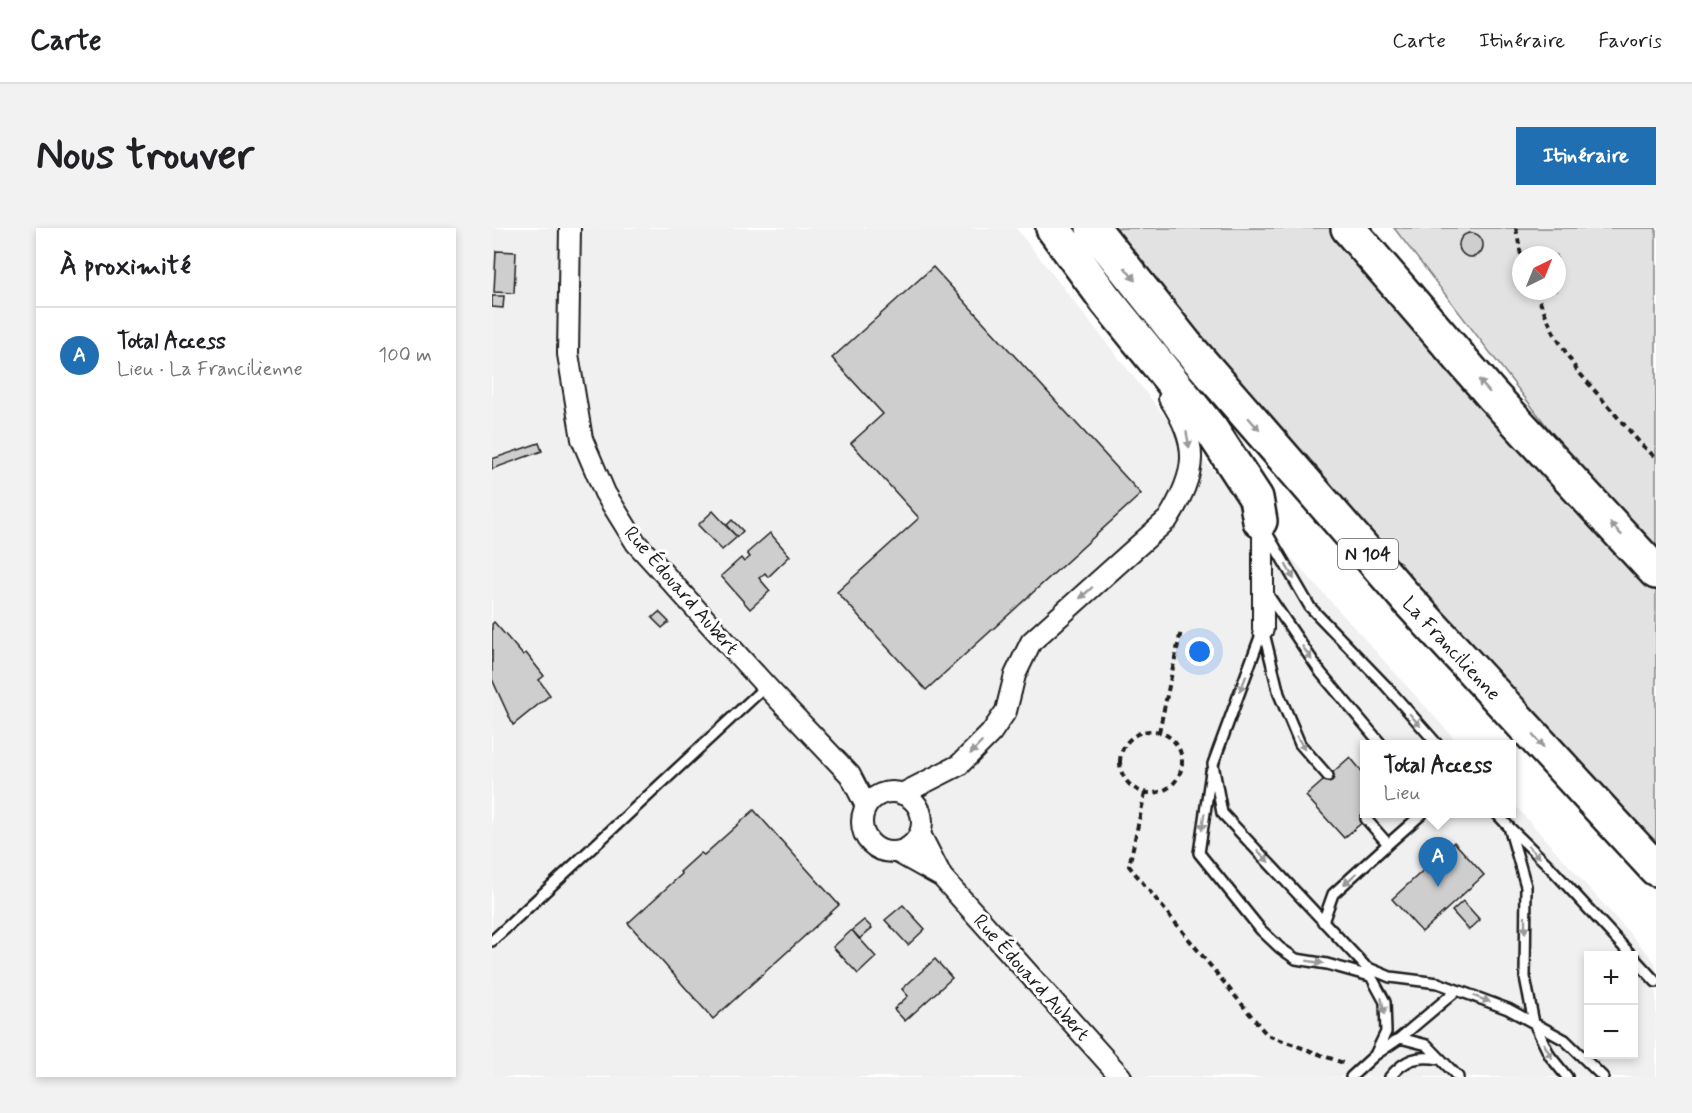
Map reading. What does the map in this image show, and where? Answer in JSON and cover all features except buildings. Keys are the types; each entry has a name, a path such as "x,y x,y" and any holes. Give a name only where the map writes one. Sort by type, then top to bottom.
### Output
{"highway":[{"path":"1053,228 1106,300 1212,431 1256,498 1260,521"},
{"name":"La Francilienne","path":"1094,228 1186,345 1399,589 1656,868"},
{"path":"1348,228 1492,394 1656,572"}],"street":[{"name":"Rue Édouard Aubert","path":"570,228 568,354 582,439 605,493 636,543 850,776 866,806"},
{"path":"897,793 917,806 922,825 920,834 907,849 887,852 878,849 864,835 861,825 866,806 873,798 897,793 959,765 992,733 1006,711 1015,675 1031,642 1168,519 1182,496 1191,468 1189,437 1178,412 1106,300"},
{"path":"1260,521 1263,536 1263,629"},
{"name":"Rue Édouard Aubert","path":"850,776 897,793"},
{"name":"Rue Édouard Aubert","path":"920,834 942,877 1121,1077"},
{"name":"Rue Édouard Aubert","path":"897,852 942,877"}],"lane":[{"path":"1260,521 1310,607 1386,686 1433,740"},
{"path":"1263,588 1321,674 1379,740"},
{"path":"1263,629 1213,764 1199,853 1261,930 1296,959 1438,983 1508,1009 1565,1040 1603,1077"},
{"path":"1263,629 1279,694 1300,744 1328,776"},
{"path":"492,941 766,686"},
{"path":"1213,764 1222,813 1368,972 1385,1002 1386,1032 1375,1055"},
{"path":"1323,922 1333,894 1417,818"},
{"path":"1497,818 1509,827 1526,886 1525,978 1534,1023 1550,1056 1566,1077"},
{"path":"1501,818 1627,951"},
{"path":"1366,819 1388,844"},
{"path":"1638,962 1656,982"},
{"path":"1351,1077 1457,990"},
{"path":"1400,1038 1427,1045 1458,1077"},
{"path":"1390,1077 1401,1065 1423,1056 1440,1059"}],"path":[{"path":"1516,228 1519,246"},
{"path":"1539,300 1554,333 1576,369 1640,443 1656,458"},
{"path":"1159,732 1181,631"},
{"path":"1159,732 1176,743 1181,753 1180,774 1166,789 1156,793 1145,793 1136,790 1122,775 1120,755 1124,746 1138,733 1159,732"},
{"path":"1145,793 1129,866 1267,1035 1359,1070"}],"shaded area":[{"path":"492,228 1016,228 1166,418 1455,740 1360,740 1360,818 1516,818 1516,806 1656,963 1656,1077 492,1077"},
{"path":"1113,228 1331,228 1365,273 1656,591 1656,849 1552,737 1295,450"},
{"path":"1394,228 1656,228 1656,549 1569,455"}],"place":[{"name":"Total Access","path":"1438,887"}]}
